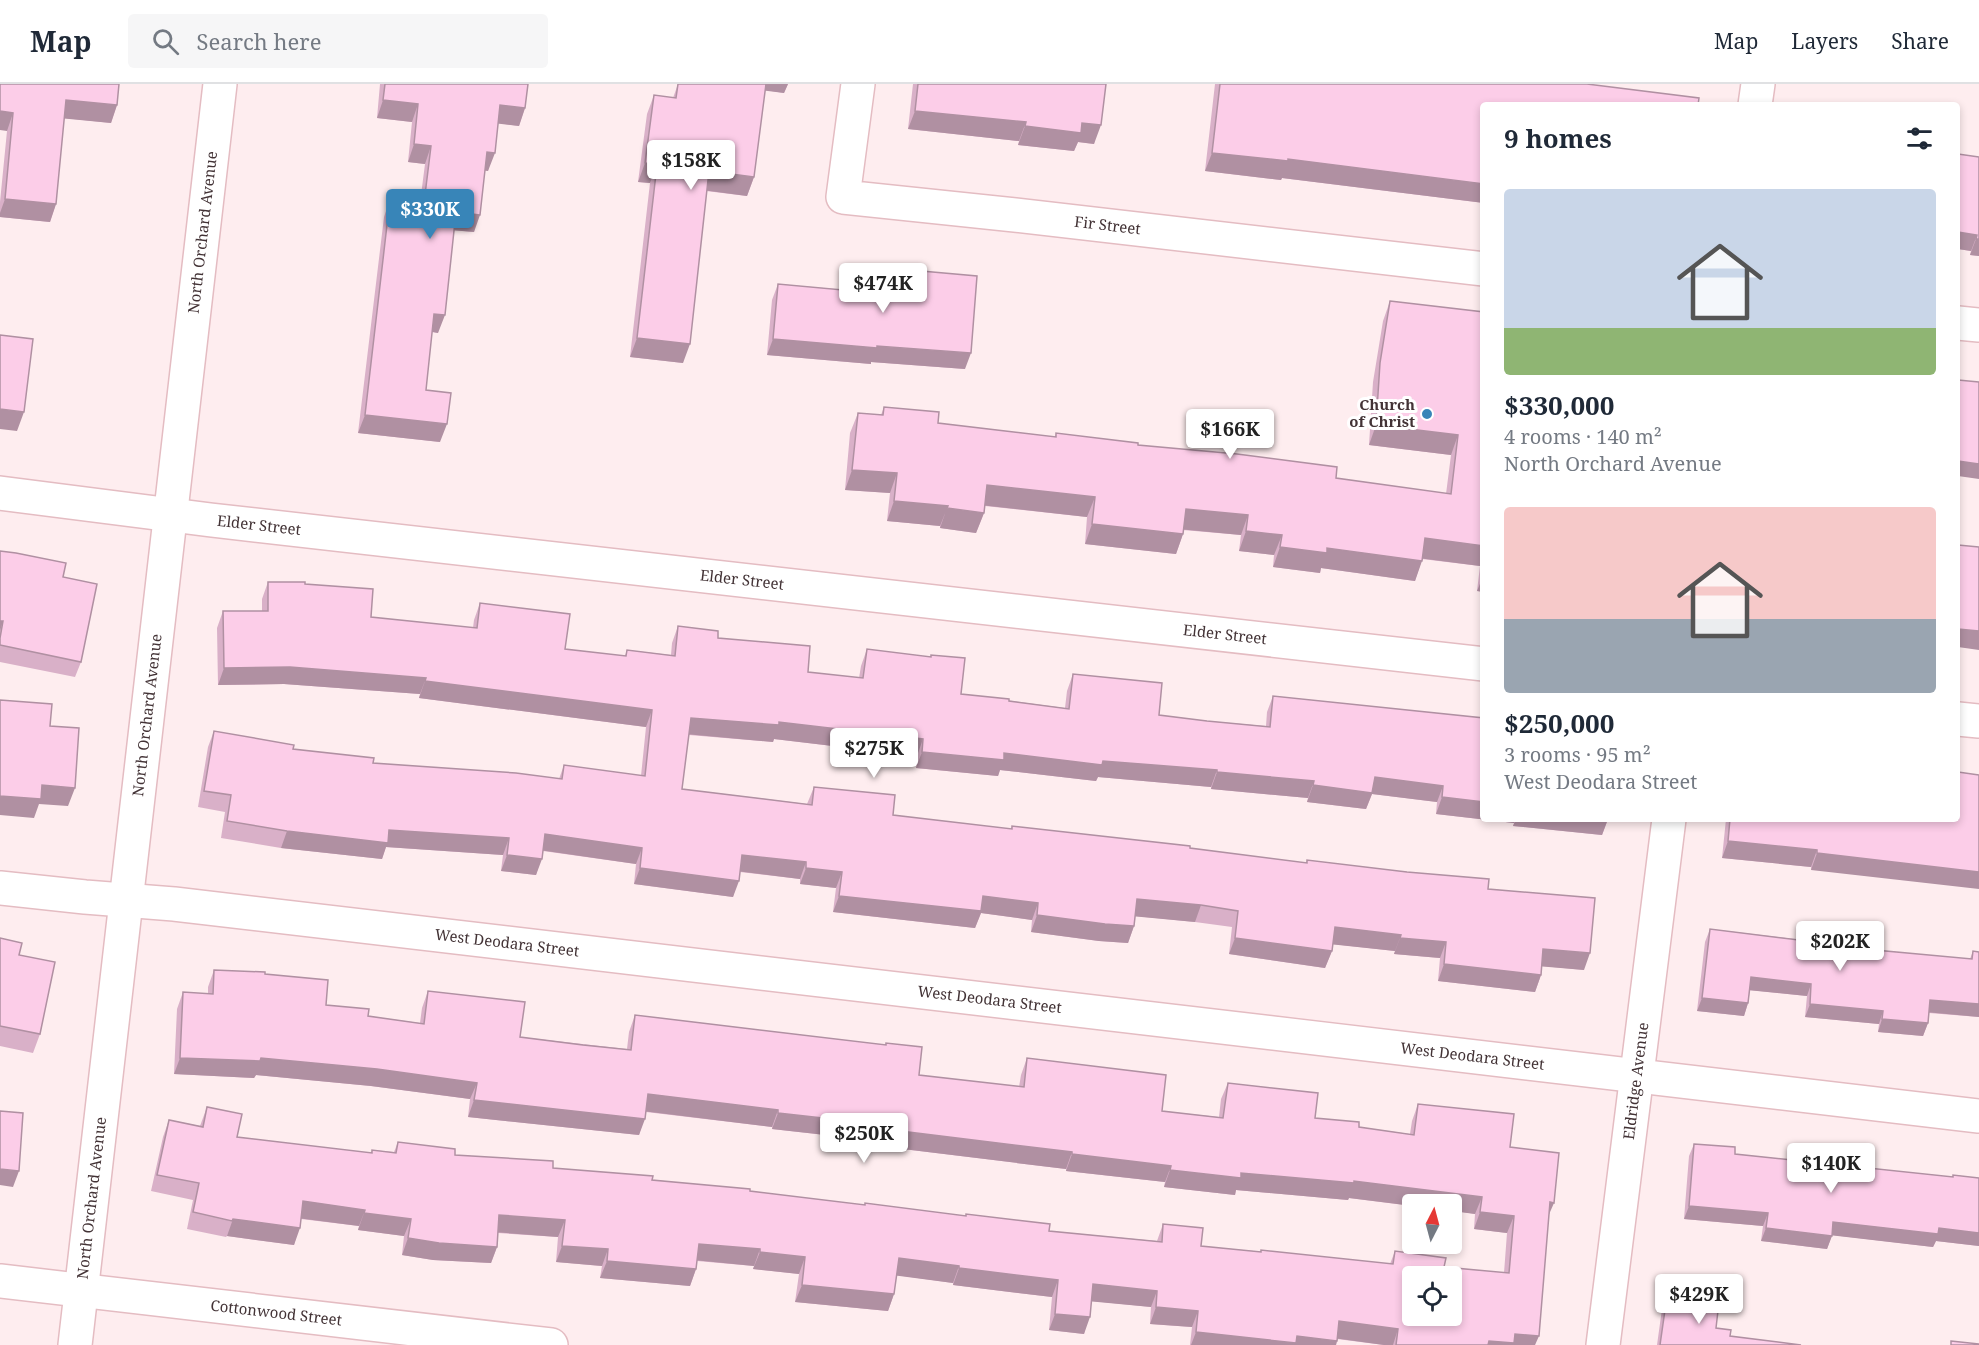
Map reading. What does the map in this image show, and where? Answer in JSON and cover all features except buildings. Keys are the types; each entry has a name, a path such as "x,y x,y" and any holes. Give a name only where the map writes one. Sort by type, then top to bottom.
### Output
{"street":[{"name":"North Orchard Avenue","path":"75,1345 220,84"},
{"name":"Fir Street","path":"858,84 843,197 1015,214 1480,269"},
{"path":"1755,102 1758,84"},
{"path":"1960,323 1979,325"},
{"name":"Elder Street","path":"0,493 170,515 1480,664"},
{"path":"1960,719 1979,721"},
{"name":"Eldridge Avenue","path":"1603,1345 1669,822"},
{"name":"West Deodara Street","path":"0,888 198,907 1979,1116"},
{"name":"Cottonwood Street","path":"0,1281 551,1345"}],"place":[{"name":"Church of Christ","path":"1427,414"}]}
